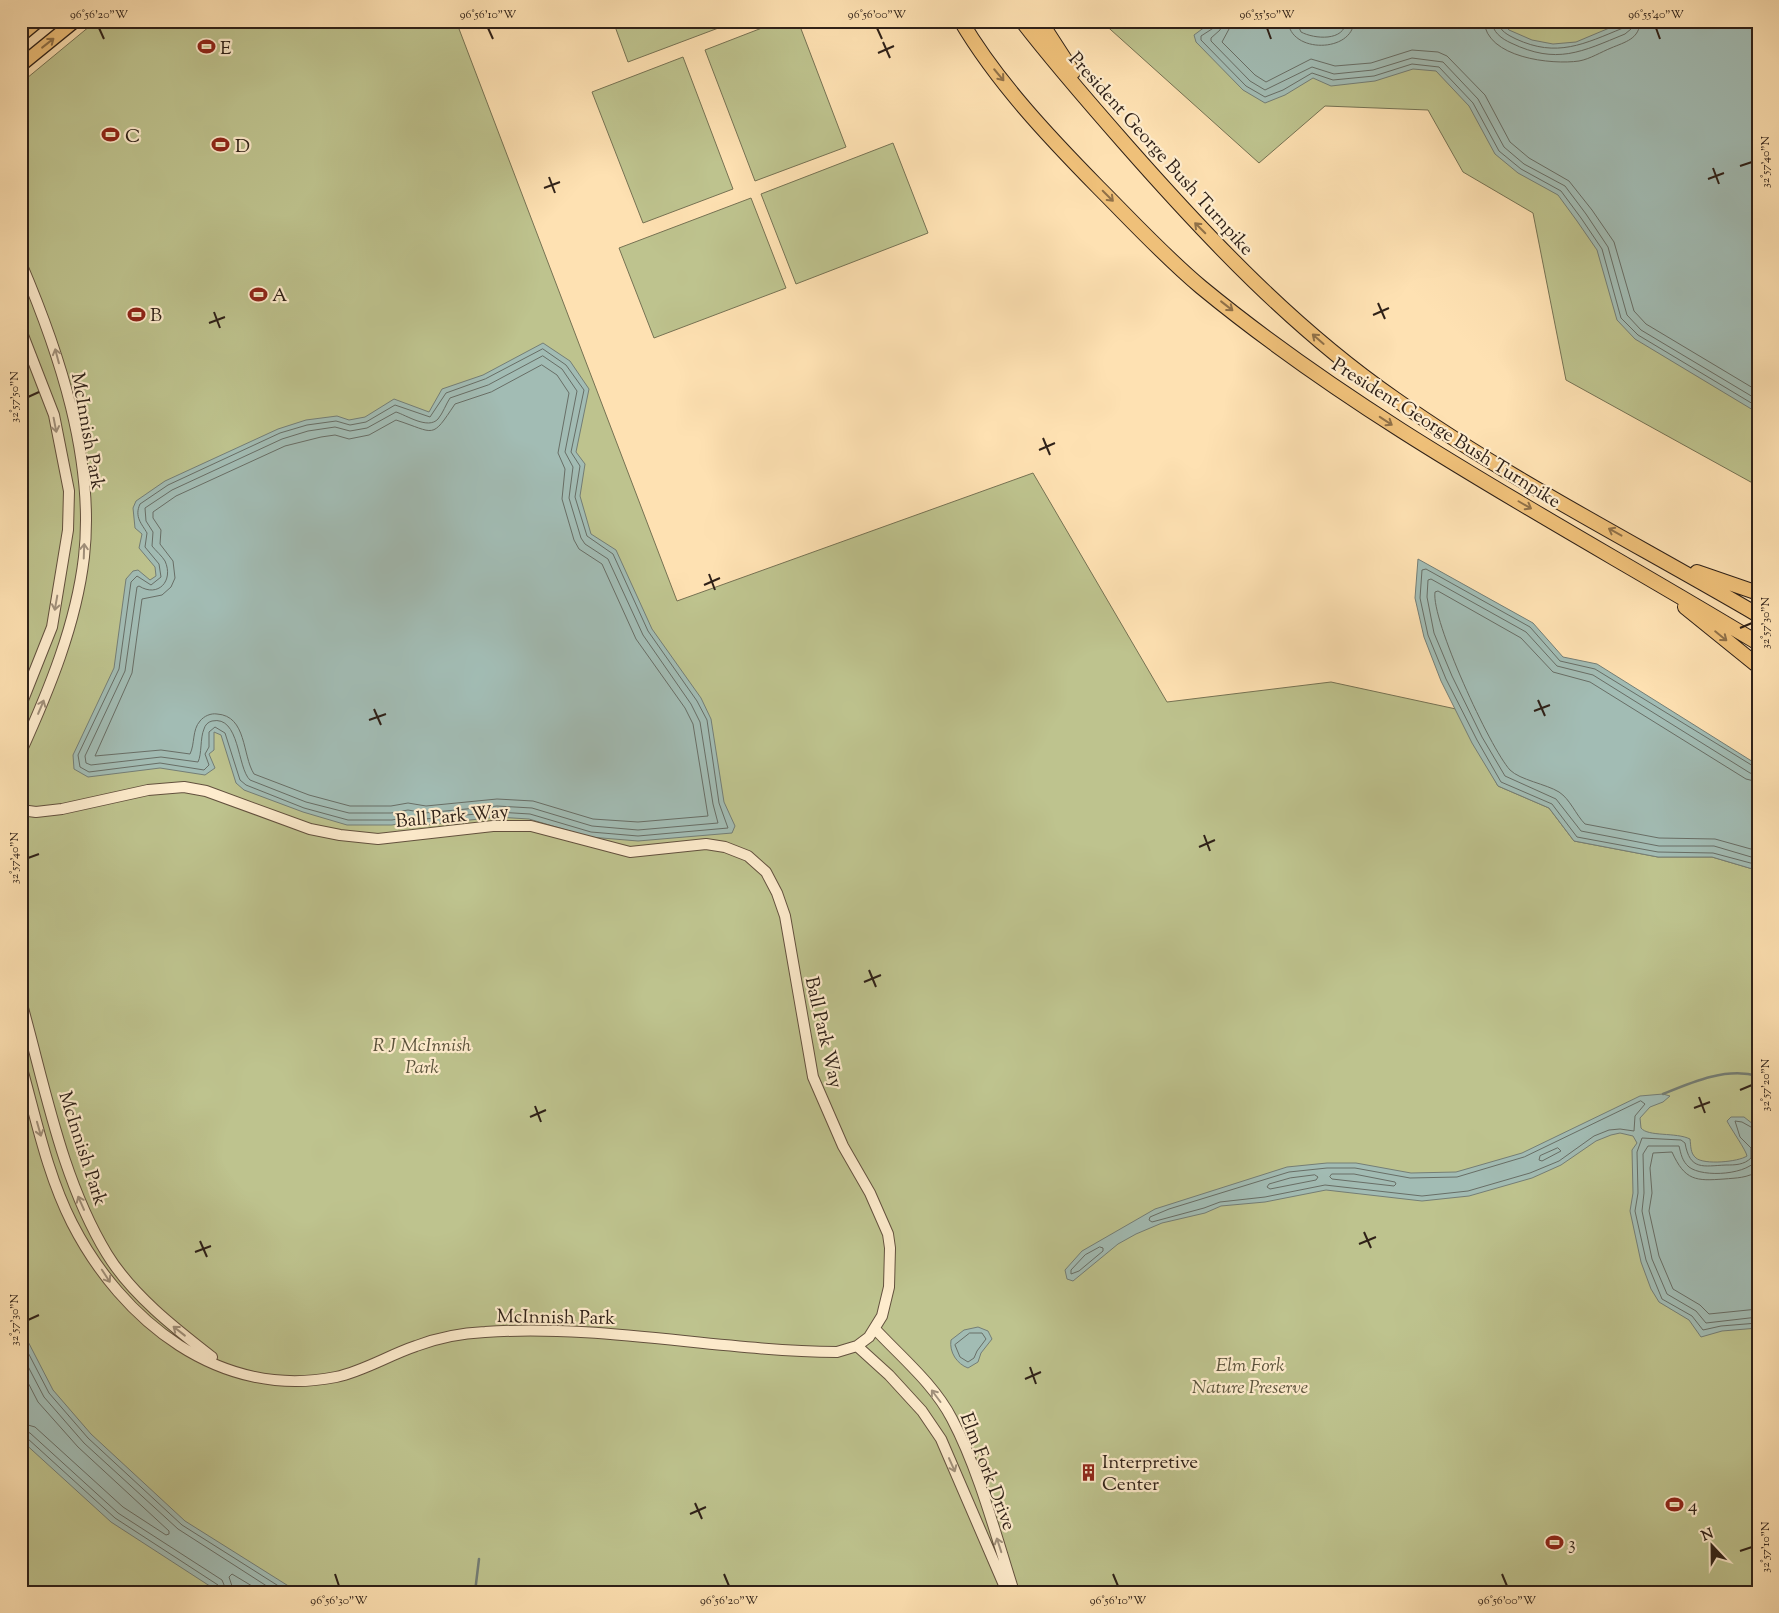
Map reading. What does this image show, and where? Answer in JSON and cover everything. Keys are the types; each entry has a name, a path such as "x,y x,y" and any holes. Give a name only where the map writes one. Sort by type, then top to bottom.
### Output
{"highway":[{"path":"954,21 979,52"},
{"name":"President George Bush Turnpike","path":"961,21 979,52 1062,150 1200,286 1274,343 1385,421 1758,642"},
{"name":"President George Bush Turnpike","path":"1022,21 1102,117 1199,227 1288,313 1340,357 1393,398 1457,441 1758,615"},
{"path":"1040,21 1102,117"},
{"path":"1658,556 1758,593"},
{"path":"1642,572 1758,666"}],"main road":[{"path":"21,35 38,21"},
{"path":"21,65 75,21"}],"street":[{"name":"McInnish Park","path":"21,263 52,337 72,413 81,464 85,508 84,557 74,606 62,650 21,752"},
{"name":"McInnish Park","path":"21,330 54,415 69,491 68,530 52,627 21,705"},
{"name":"Ball Park Way","path":"21,810 36,812 62,809 148,790 184,787 206,791 310,830 340,835 378,839 494,826 531,826 630,852 706,844 725,847 748,856 766,872 785,916 813,1077 830,1119 870,1193 888,1234 889,1287 882,1316 875,1329 857,1346"},
{"name":"McInnish Park","path":"21,1000 72,1182 108,1256 163,1319 231,1372"},
{"name":"McInnish Park","path":"21,1065 51,1172 72,1223 116,1292 144,1320 175,1344 231,1372 297,1380 336,1377 415,1346 444,1338 481,1332 543,1329 818,1352 837,1352 857,1346"},
{"name":"Elm Fork Drive","path":"875,1329 936,1395 952,1418 989,1515 1014,1592"},
{"name":"Elm Fork Drive","path":"857,1346 889,1375 922,1411 941,1439 1007,1592"}],"green space":[{"path":"96,21 456,21 677,601 1033,473 1167,702 1331,682 1456,709 1498,786 1549,808 1574,841 1658,857 1712,857 1756,870 1758,873 1758,1592 21,1592 21,83"},
{"path":"613,21 737,21 628,62"},
{"path":"780,21 798,21 846,147 755,181 705,50"},
{"path":"1101,21 1758,21 1758,486 1566,380 1533,213 1463,172 1428,110 1325,106 1259,163"},
{"path":"683,57 733,189 643,223 592,92"},
{"path":"893,143 928,233 796,284 761,194"},
{"path":"751,198 786,288 654,338 619,248"}],"water":[{"path":"1213,21 1301,21 1318,27 1341,21 1501,21 1509,30 1532,40 1553,44 1576,42 1626,21 1758,21 1758,413 1635,339 1617,320 1597,250 1577,221 1558,195 1518,173 1495,154 1469,106 1436,71 1413,69 1375,81 1331,86 1313,78 1285,95 1265,103 1243,90 1196,42 1194,35"},
{"path":"543,343 570,361 589,389 576,452 585,464 580,496 591,534 616,550 652,629 701,698 711,719 724,802 735,826 732,833 638,841 590,837 529,819 497,817 425,825 407,822 392,825 347,825 303,812 244,790 236,783 221,735 214,732 214,750 209,754 215,768 205,775 160,768 88,777 74,769 73,755 114,668 126,579 133,571 138,570 150,580 156,576 155,567 139,548 142,534 135,528 133,508 136,501 165,481 278,429 306,420 337,416 349,420 365,417 394,399 429,412 442,389 483,375"},
{"path":"1418,559 1533,623 1563,657 1597,664 1758,765 1758,873 1756,870 1712,857 1658,857 1574,841 1549,808 1498,786 1472,743 1441,681 1424,637 1415,598"},
{"path":"1663,1094 1670,1096 1663,1102 1650,1107 1640,1118 1641,1128 1650,1133 1690,1139 1693,1154 1700,1160 1721,1162 1747,1156 1727,1121 1731,1117 1744,1117 1758,1128 1758,1328 1722,1331 1701,1337 1689,1320 1659,1302 1651,1289 1641,1262 1630,1211 1633,1193 1632,1150 1637,1143 1633,1136 1620,1133 1596,1141 1561,1165 1532,1178 1469,1196 1422,1201 1326,1190 1265,1202 1221,1206 1205,1213 1162,1223 1136,1234 1118,1244 1073,1281 1067,1279 1065,1270 1082,1251 1155,1209 1287,1167 1327,1163 1356,1163 1411,1173 1456,1172 1522,1153 1640,1096"},
{"path":"978,1327 988,1331 992,1339 981,1353 978,1362 968,1368 960,1364 955,1357 951,1349 951,1340 964,1330"},
{"path":"21,1328 53,1390 91,1434 185,1521 298,1592 219,1592 111,1522 21,1440"}],"waterway":[{"path":"1663,1094 1709,1077 1734,1073 1758,1076"},
{"path":"475,1592 479,1559"}],"place":[{"name":"E","path":"206,47"},
{"name":"C","path":"111,135"},
{"name":"D","path":"221,145"},
{"name":"A","path":"258,294"},
{"name":"B","path":"136,314"},
{"name":"Interpretive Center","path":"1088,1472"},
{"name":"4","path":"1674,1504"},
{"name":"3","path":"1554,1542"}],"park label":[{"name":"R J McInnish Park","path":"422,1055"},
{"name":"Elm Fork Nature Preserve","path":"1250,1375"}]}
